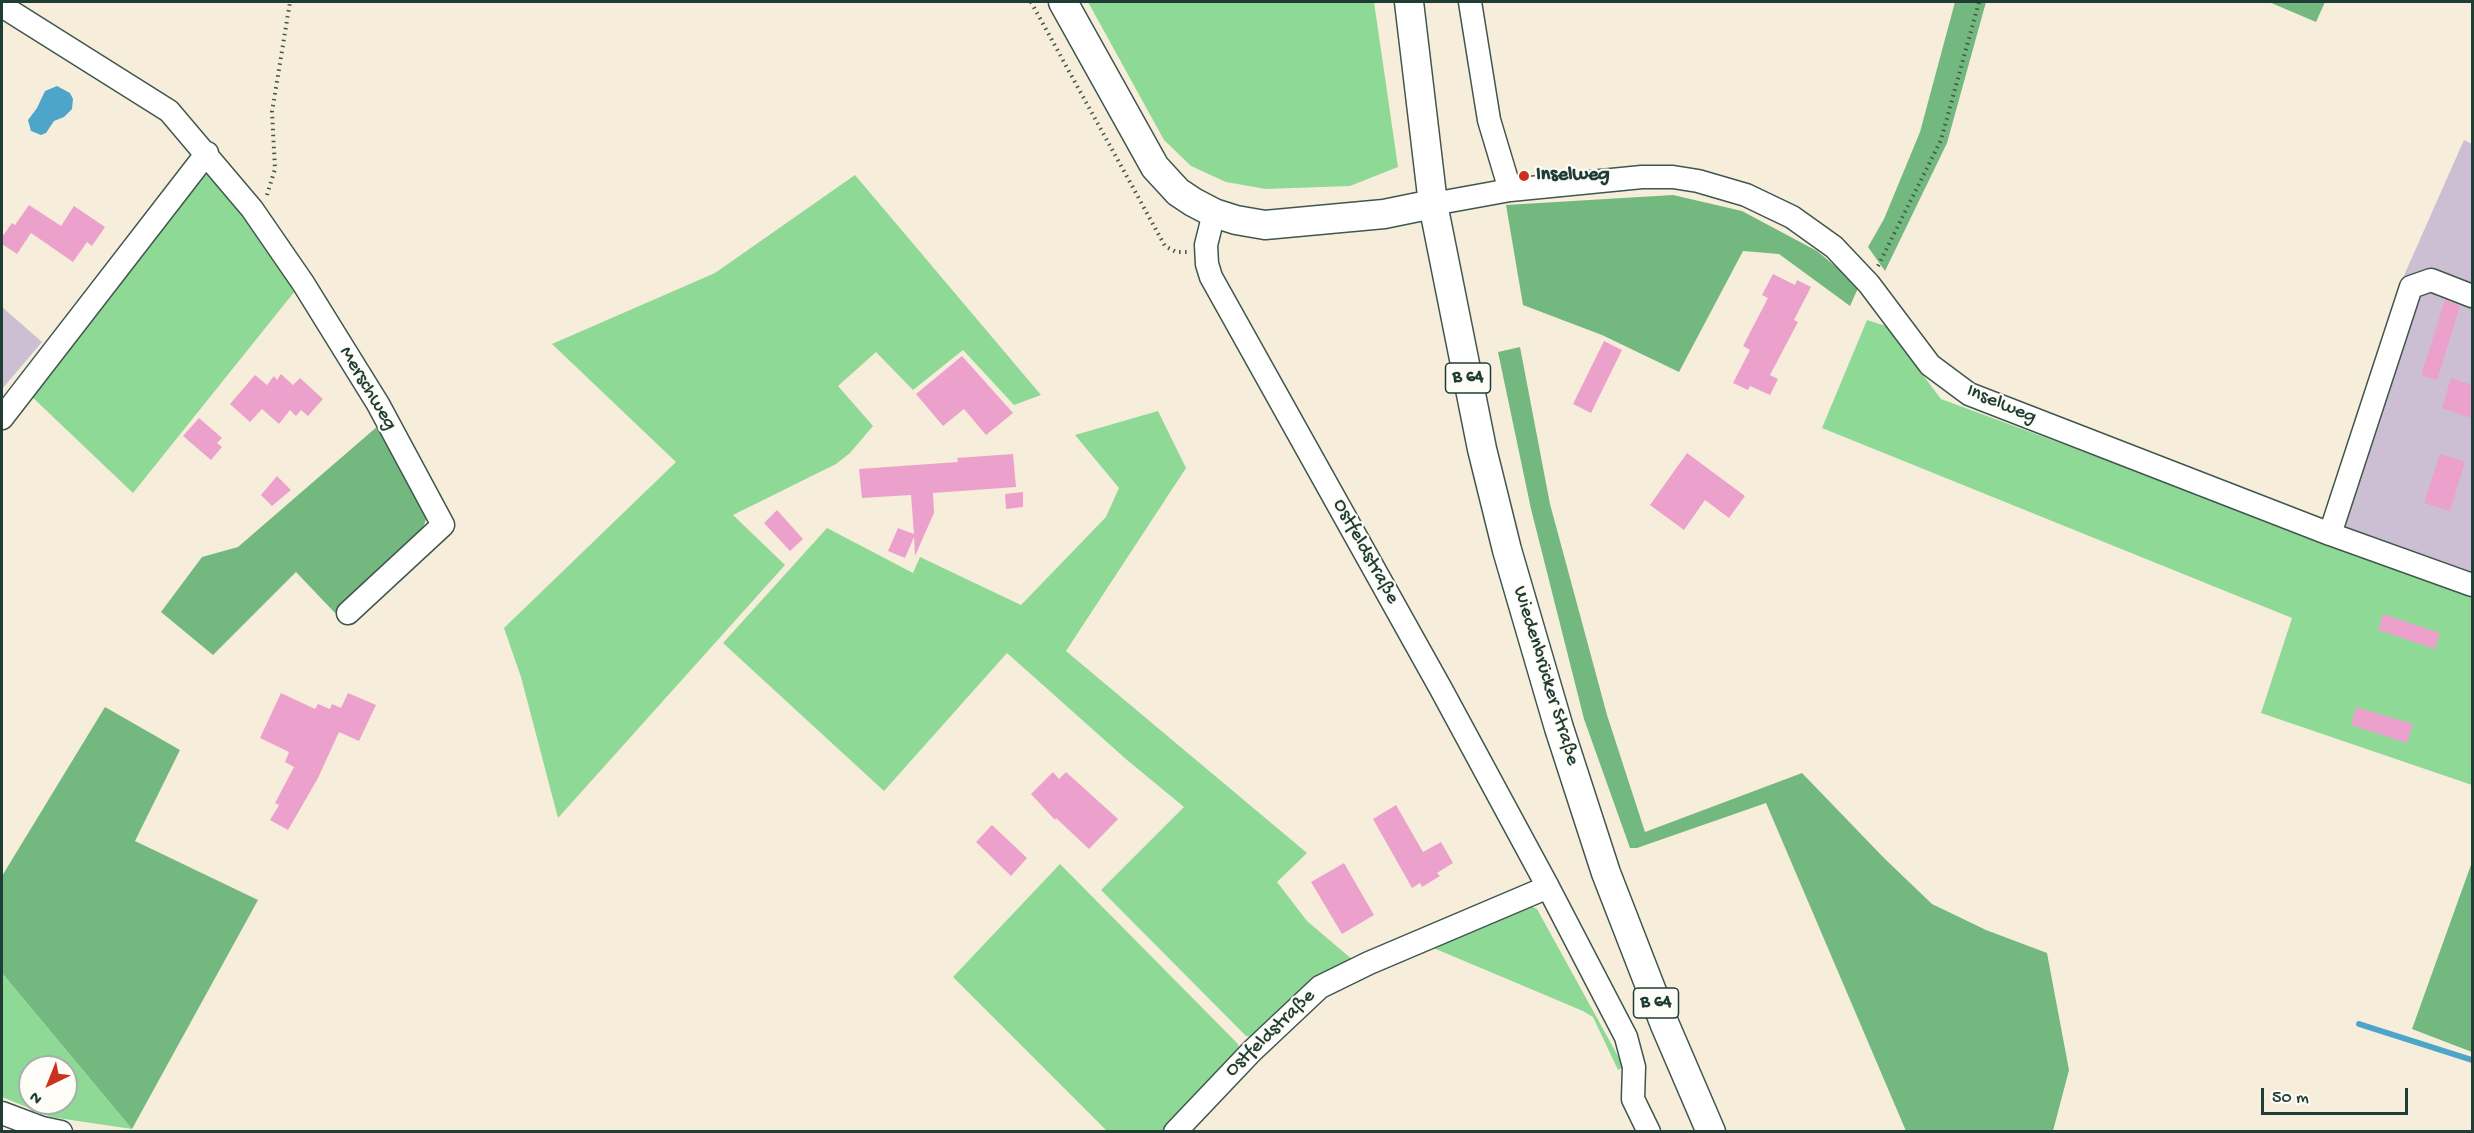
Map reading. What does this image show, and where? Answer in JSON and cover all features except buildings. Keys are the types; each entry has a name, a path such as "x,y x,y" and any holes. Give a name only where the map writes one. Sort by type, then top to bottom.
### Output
{"main road":[{"path":"1063,2 1155,167 1178,192 1214,213 1246,222 1286,224 1384,214 1434,204"},
{"name":"Wiedenbrücker Straße","path":"1409,2 1434,204 1482,449 1507,550 1559,728 1606,873 1665,1025 1711,1131"}],"street":[{"path":"1470,2 1489,120 1510,190"},
{"name":"Merschweg","path":"2,6 169,111 207,153 252,209 303,283 378,404 443,525 348,613"},
{"path":"2,418 207,153"},
{"name":"Inselweg","path":"1434,204 1510,190 1642,177 1673,177 1723,187 1792,217 1834,247 1869,284 1930,365 1969,394 2330,534 2472,585"},
{"name":"Ostfeldstraße","path":"1214,213 1206,253 1212,277 1441,689 1626,1037 1634,1067 1633,1099 1649,1131"},
{"path":"2330,534 2411,286 2431,280 2472,296"},
{"name":"Ostfeldstraße","path":"1175,1131 1252,1051 1320,987 1369,963 1548,887"},
{"path":"2,1113 42,1128 61,1131"}],"path":[{"path":"252,209 266,198 275,169 272,112 290,2"},
{"path":"1031,2 1165,246 1176,252 1206,253"},
{"path":"1869,284 1941,140 1979,2"}],"shaded area":[{"path":"2464,140 2472,144 2472,573 2325,521 2402,280"},
{"path":"2,307 42,342 2,389"}],"green space":[{"path":"1088,2 1374,2 1398,167 1350,186 1266,189 1226,182 1191,166 1164,140"},
{"path":"1955,2 1986,2 1947,143 1885,271 1868,247 1884,219 1920,132"},
{"path":"2269,2 2325,2 2316,22"},
{"path":"213,174 257,231 295,291 133,493 29,394 198,179"},
{"path":"855,175 1041,395 1014,405 963,350 913,390 876,352 838,386 873,426 850,453 836,464 733,515 785,565 558,818 521,677 504,628 676,462 552,344 715,273"},
{"path":"1673,195 1742,211 1817,251 1859,286 1850,306 1779,254 1743,251 1679,372 1602,335 1523,305 1506,205"},
{"path":"1867,320 1886,326 1941,399 2472,595 2472,785 2261,713 2292,618 1822,428"},
{"path":"1520,347 1550,504 1607,715 1645,832 1802,773 1932,904 1986,930 2047,953 2069,1070 2053,1131 1906,1131 1766,803 1637,848 1630,848 1584,719 1531,509 1498,352"},
{"path":"1158,411 1186,468 1066,651 1307,853 1277,882 1307,921 1354,961 1258,1038 1246,1036 1101,890 1184,807 1127,760 1007,653 884,791 723,643 827,528 913,573 920,557 1021,605 1106,517 1119,488 1075,435"},
{"path":"379,425 428,514 420,536 335,613 296,572 213,655 161,612 202,557 238,547"},
{"path":"105,707 180,750 135,841 258,900 132,1129 78,1064 78,1055 70,1055 2,973 2,876"},
{"path":"2472,862 2472,1052 2412,1029"},
{"path":"1060,864 1238,1044 1241,1055 1167,1131 1107,1131 953,977"},
{"path":"1528,905 1537,909 1624,1067 1618,1070 1593,1017 1431,947"},
{"path":"2,973 70,1055 18,1055 18,1104 2,1097"},
{"path":"78,1064 132,1129 46,1115 78,1115"}],"water":[{"path":"57,86 70,93 73,99 72,109 64,117 54,121 46,133 41,135 31,131 28,120 45,91"}],"waterway":[{"path":"2359,1024 2472,1060"}],"place":[{"name":"Inselweg","path":"1524,176"}]}
